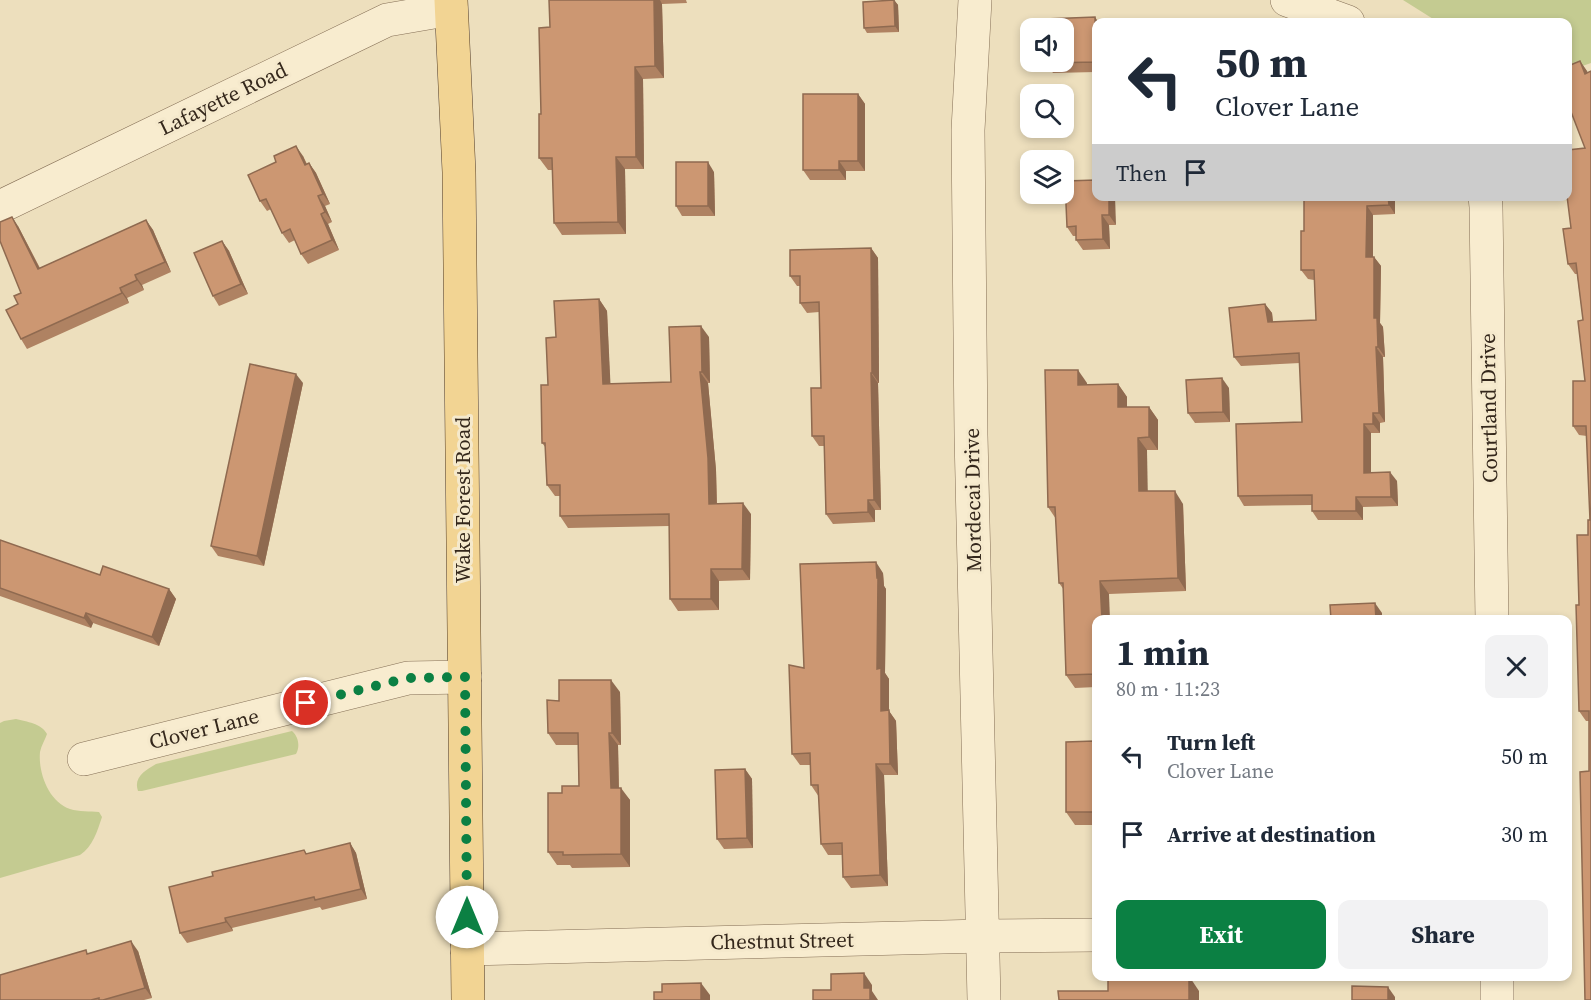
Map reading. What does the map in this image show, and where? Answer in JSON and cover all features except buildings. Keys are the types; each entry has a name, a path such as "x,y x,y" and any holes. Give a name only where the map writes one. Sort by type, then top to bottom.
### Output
{"main road":[{"name":"Wake Forest Road","path":"451,4 459,172 468,1000"}],"street":[{"name":"Mordecai Drive","path":"975,0 968,130 971,435 984,1000"},
{"path":"1287,0 1337,18"},
{"name":"Lafayette Road","path":"0,207 387,20 451,4"},
{"name":"Courtland Drive","path":"1485,201 1492,615"},
{"name":"Clover Lane","path":"84,759 408,678 465,677"},
{"name":"Chestnut Street","path":"467,949 1092,935"},
{"path":"1497,981 1497,1000"}],"green space":[{"path":"1403,0 1591,0 1591,63 1572,70 1572,18 1432,18"},
{"path":"16,719 37,725 47,734 40,752 41,769 46,786 56,800 70,809 99,812 102,817 91,843 80,855 0,878 0,723"},
{"path":"292,731 298,742 296,754 138,791 139,778 156,764"}],"route":[{"path":"306,703 408,678 465,677 467,917"}]}
